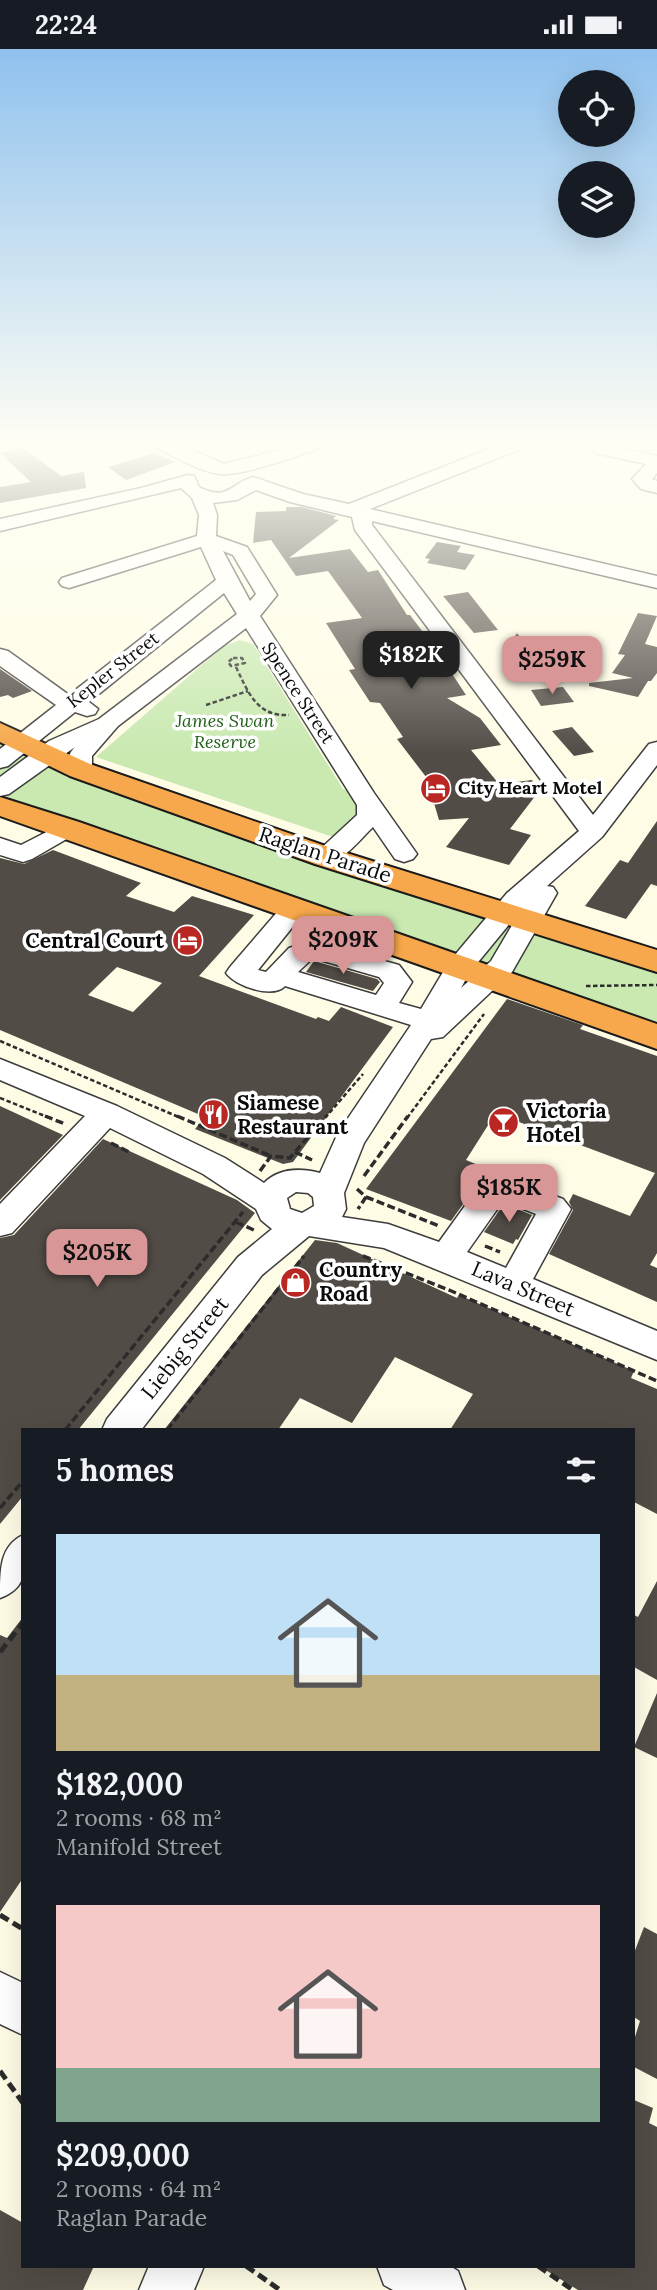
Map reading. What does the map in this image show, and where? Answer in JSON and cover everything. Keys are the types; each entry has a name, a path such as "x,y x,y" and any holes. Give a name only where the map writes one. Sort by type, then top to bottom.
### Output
{"highway":[{"name":"Raglan Parade","path":"23,743 80,771 326,857 657,961"},
{"path":"0,806 657,1037"}],"street":[{"path":"69,582 183,546"},
{"name":"Spence Street","path":"211,546 247,616 404,854"},
{"name":"Kepler Street","path":"80,771 80,755 113,719 128,695 216,639 247,616 266,597 267,593 240,551 226,546"},
{"path":"377,546 593,832"},
{"path":"503,546 657,582"},
{"name":"Kepler Street","path":"0,761 227,581"},
{"path":"0,656 57,698 128,695 180,642 212,616 213,609 205,598"},
{"path":"180,642 216,639"},
{"path":"80,697 113,719"},
{"name":"Kepler Street","path":"23,743 78,736 113,719"},
{"path":"48,721 47,730 53,735 78,736"},
{"name":"Kepler Street","path":"0,789 23,743"},
{"name":"Liebig Street","path":"122,1428 250,1266 297,1197 349,1141 428,1021 475,973 502,966 517,916 556,867 593,832 657,749"},
{"path":"326,857 369,817 366,799"},
{"path":"0,846 23,854 68,828"},
{"path":"294,909 240,973 272,984 299,954 312,949 389,971 398,982 382,1008"},
{"path":"624,951 657,951"},
{"name":"Liebig Street","path":"410,1049 475,973"},
{"path":"279,975 428,1021"},
{"name":"Lava Street","path":"0,1069 97,1123 297,1197 388,1237 446,1257 657,1346"},
{"path":"0,1224 97,1123"},
{"path":"446,1257 496,1186 552,1207 555,1209 513,1285"},
{"path":"0,1580 21,1554"},
{"path":"0,1996 21,2010"},
{"path":"165,2290 177,2268"},
{"path":"406,2268 439,2290"}],"path":[{"path":"236,667 264,714 294,714"},
{"path":"206,705 248,691"},
{"path":"575,986 657,985"},
{"path":"0,1041 297,1197"},
{"path":"0,1098 97,1123 141,1157"},
{"path":"359,1255 449,1290 657,1381"},
{"path":"0,1508 21,1483"},
{"path":"0,1651 21,1625"},
{"path":"0,1915 21,1928"},
{"path":"0,2071 21,2099"},
{"path":"249,2268 280,2290"},
{"path":"541,2268 573,2290"}],"green space":[{"name":"James Swan Reserve","path":"240,640 253,644 343,789 355,792 369,805 342,840 96,757 211,657 226,645"},
{"path":"0,730 23,744 657,961 657,1037 0,806"}],"building":[{"path":"275,546 305,546 289,558 350,549 368,572 378,570 407,615 410,615 435,648 466,695 447,698 480,718 501,745 471,750 499,784 532,780 539,791 510,829 531,835 509,865 446,847 469,818 439,820 429,786 433,786 397,739 403,737 380,703 370,702 349,670 355,669 326,623 362,618 328,571 296,576"},
{"path":"434,546 461,546 457,552 475,555 465,570 427,563 430,559 425,558"},
{"path":"468,592 498,630 474,633 443,596"},
{"path":"638,613 657,616 645,644 657,647 657,673 638,697 589,686 589,683 633,678 612,673 625,655 618,654"},
{"path":"517,633 538,660 504,653"},
{"path":"0,669 32,691 13,698 8,695 0,697"},
{"path":"563,687 574,702 541,706 531,690"},
{"path":"572,727 594,752 574,756 552,731"},
{"path":"657,821 657,886 651,884 626,919 585,906 620,860 628,863"},
{"path":"53,850 141,883 126,896 174,912 192,896 254,915 199,976 316,1019 318,1017 329,1021 341,1007 393,1027 293,1162 283,1164 195,1129 205,1117 0,1030 0,858 24,864","holes":["117,967 162,983 133,1012 88,995"]},
{"path":"314,961 380,982 373,991 306,972"},
{"path":"507,999 583,1025 580,1029 657,1056 657,1253 650,1265 657,1268 657,1302 549,1254 573,1210 569,1202 573,1194 630,1216 655,1173 511,1119 508,1124 492,1119 466,1160 495,1172 483,1176 451,1221 366,1189"},
{"path":"0,1106 63,1135 0,1200"},
{"path":"103,1139 237,1200 255,1213 80,1428 21,1428 21,1498 0,1524 0,1238 14,1235"},
{"path":"504,1204 532,1215 513,1244 484,1232"},
{"path":"315,1240 337,1243 457,1298 459,1295 634,1371 631,1378 657,1389 657,1514 635,1503 635,1428 451,1428 473,1394 395,1357 352,1423 300,1398 279,1428 166,1428"},
{"path":"657,1581 657,1680 635,1668 635,1616 638,1617"},
{"path":"21,1620 21,1881 0,1912 0,1635 7,1638"},
{"path":"657,1693 657,1758 635,1747"},
{"path":"644,1927 657,1934 657,2079 635,2068 635,2037 640,2021 635,2018 635,1950"},
{"path":"635,2100 653,2108 649,2123 657,2127 657,2290 578,2290 542,2268 635,2268"},
{"path":"0,2210 21,2222 21,2268 93,2268 83,2290 0,2290"}],"place":[{"name":"City Heart Motel","path":"435,788"},
{"name":"Central Court","path":"187,941"},
{"name":"Siamese Restaurant","path":"214,1115"},
{"name":"Victoria Hotel","path":"503,1123"},
{"name":"Country Road","path":"296,1282"}]}
